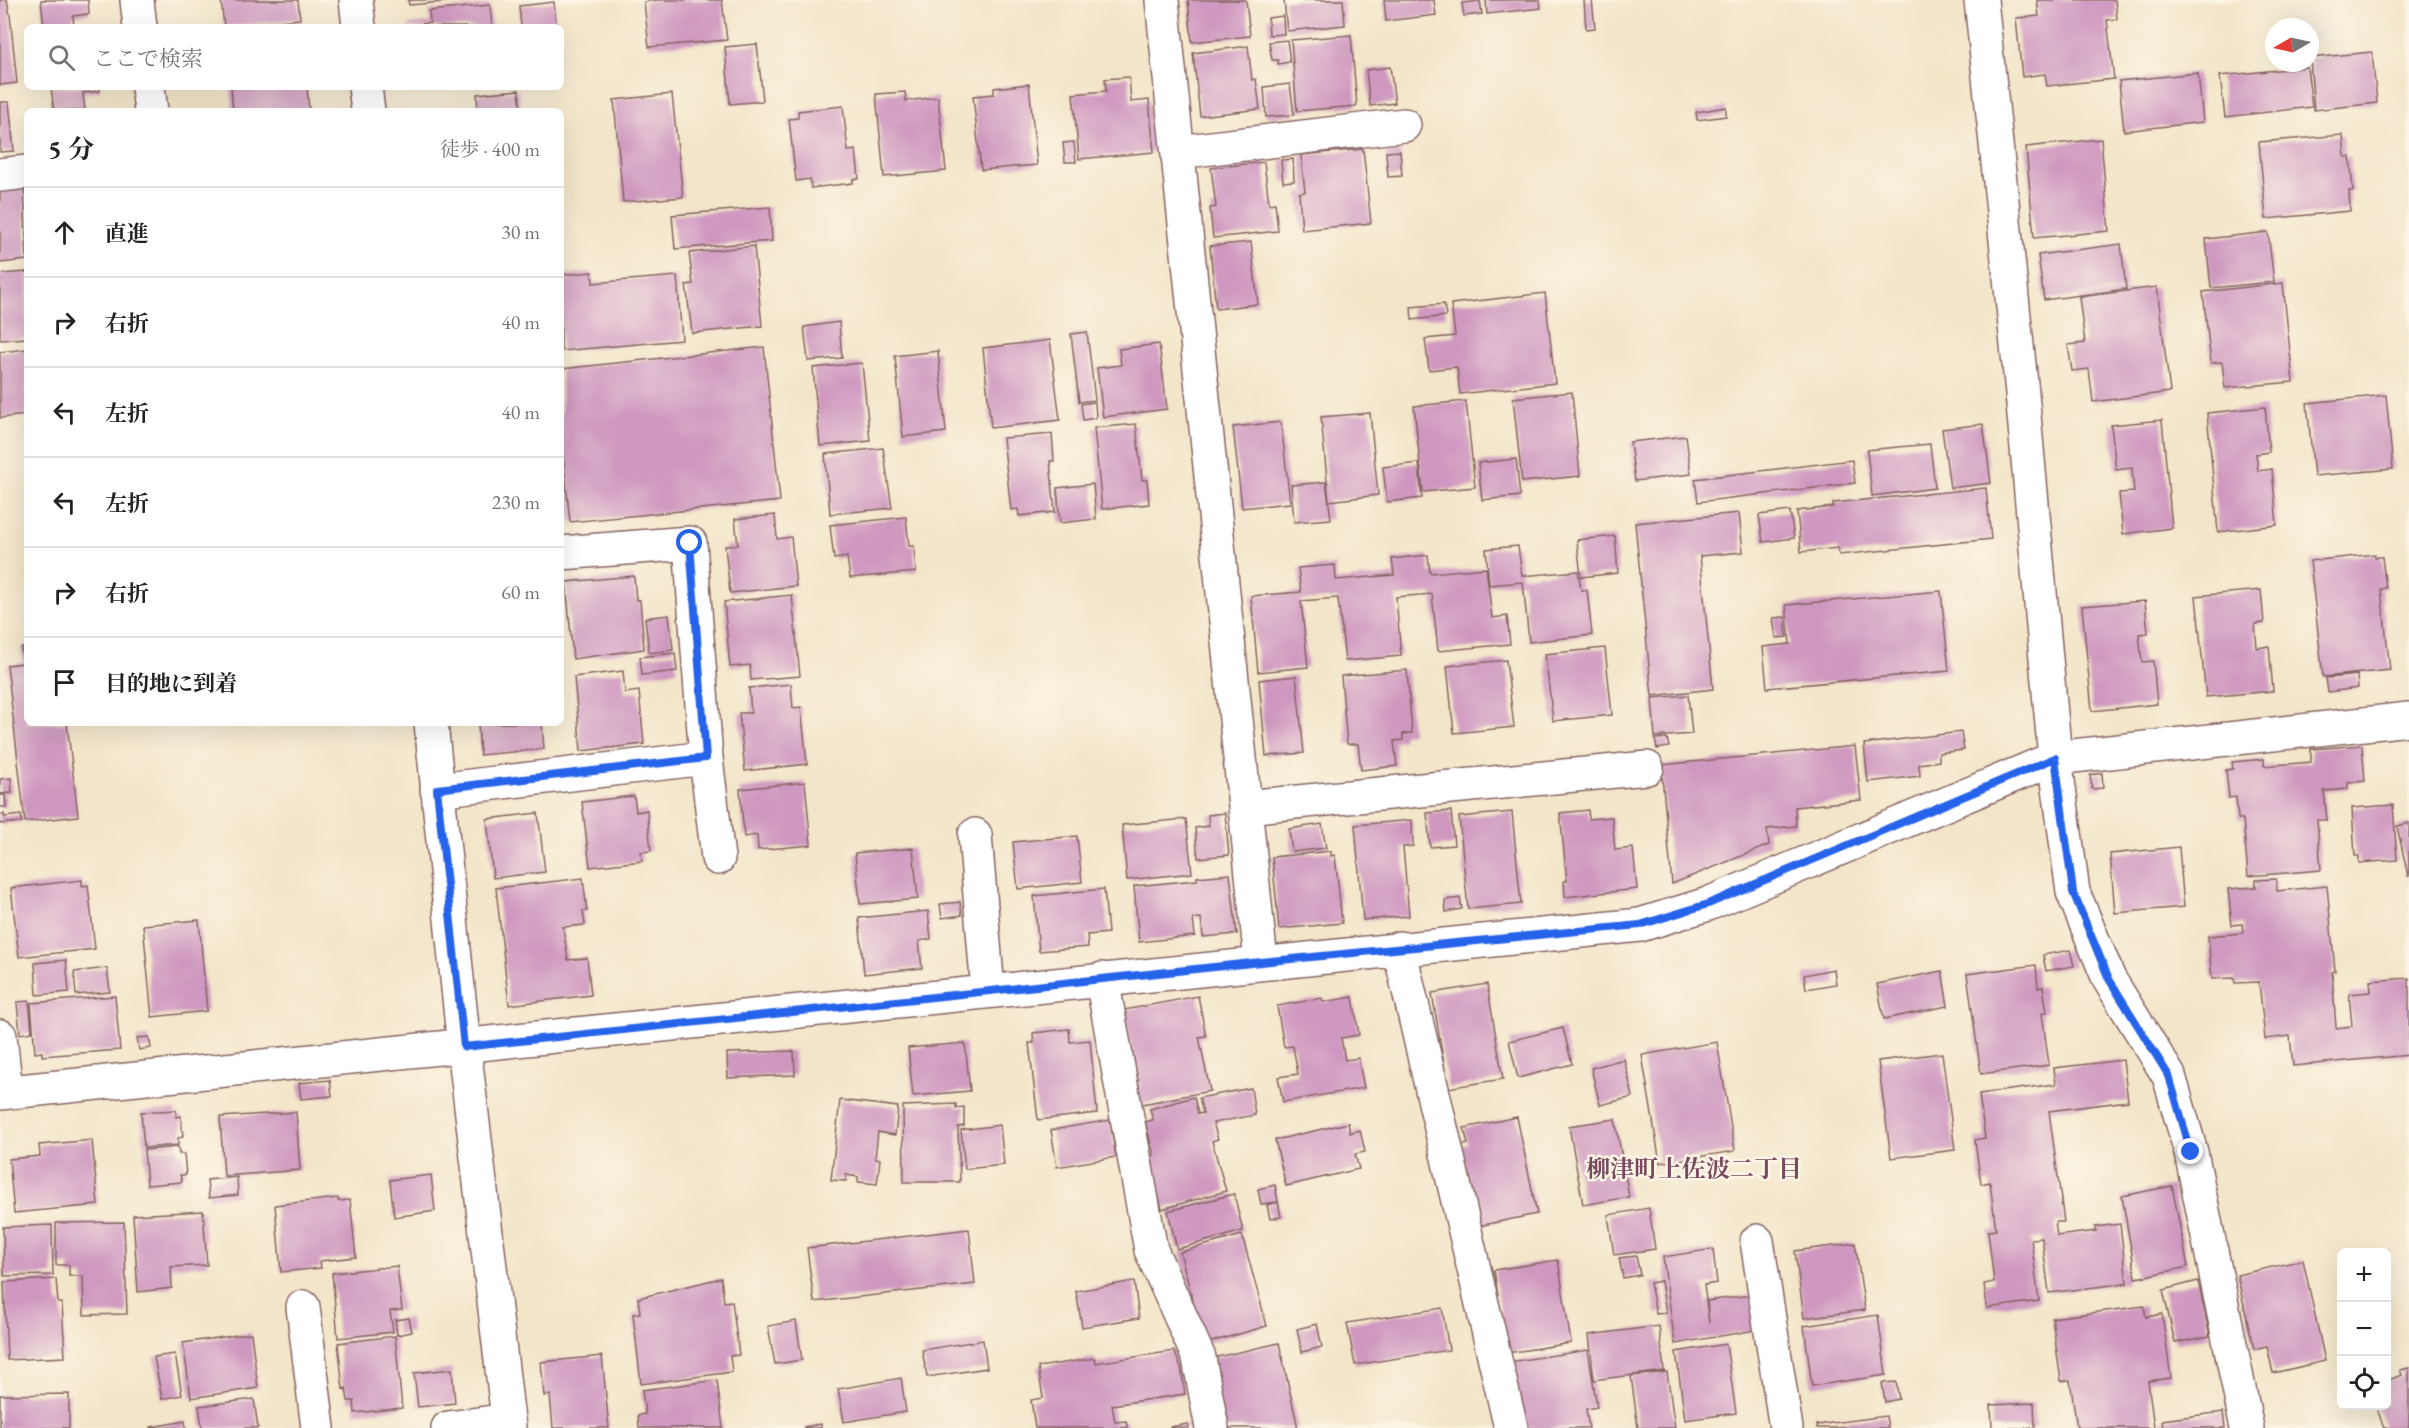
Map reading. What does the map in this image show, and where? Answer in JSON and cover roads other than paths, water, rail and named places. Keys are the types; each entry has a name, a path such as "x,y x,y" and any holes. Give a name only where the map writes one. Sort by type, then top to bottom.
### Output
{"street":[{"path":"137,0 140,24"},
{"path":"357,0 359,24"},
{"path":"1162,0 1261,962"},
{"path":"1982,0 2022,393 2055,758 2073,892 2109,979 2169,1076 2191,1152 2247,1428"},
{"path":"148,90 151,108"},
{"path":"365,90 368,108"},
{"path":"1178,152 1404,125"},
{"path":"0,175 24,172"},
{"path":"564,553 690,543 706,758 718,858"},
{"path":"0,1036 3,1093 464,1047 988,990 1640,925 1708,904 2055,758 2409,719"},
{"path":"430,726 464,1047 508,1424 448,1428"},
{"path":"437,789 706,758"},
{"path":"1245,807 1647,768"},
{"path":"975,834 988,990"},
{"path":"1400,948 1511,1428"},
{"path":"1102,979 1151,1250 1200,1358 1212,1428"},
{"path":"1756,1240 1786,1428"},
{"path":"303,1307 318,1428"}],"district":[{"name":"柳津町上佐波二丁目","path":"1694,1168"}]}
